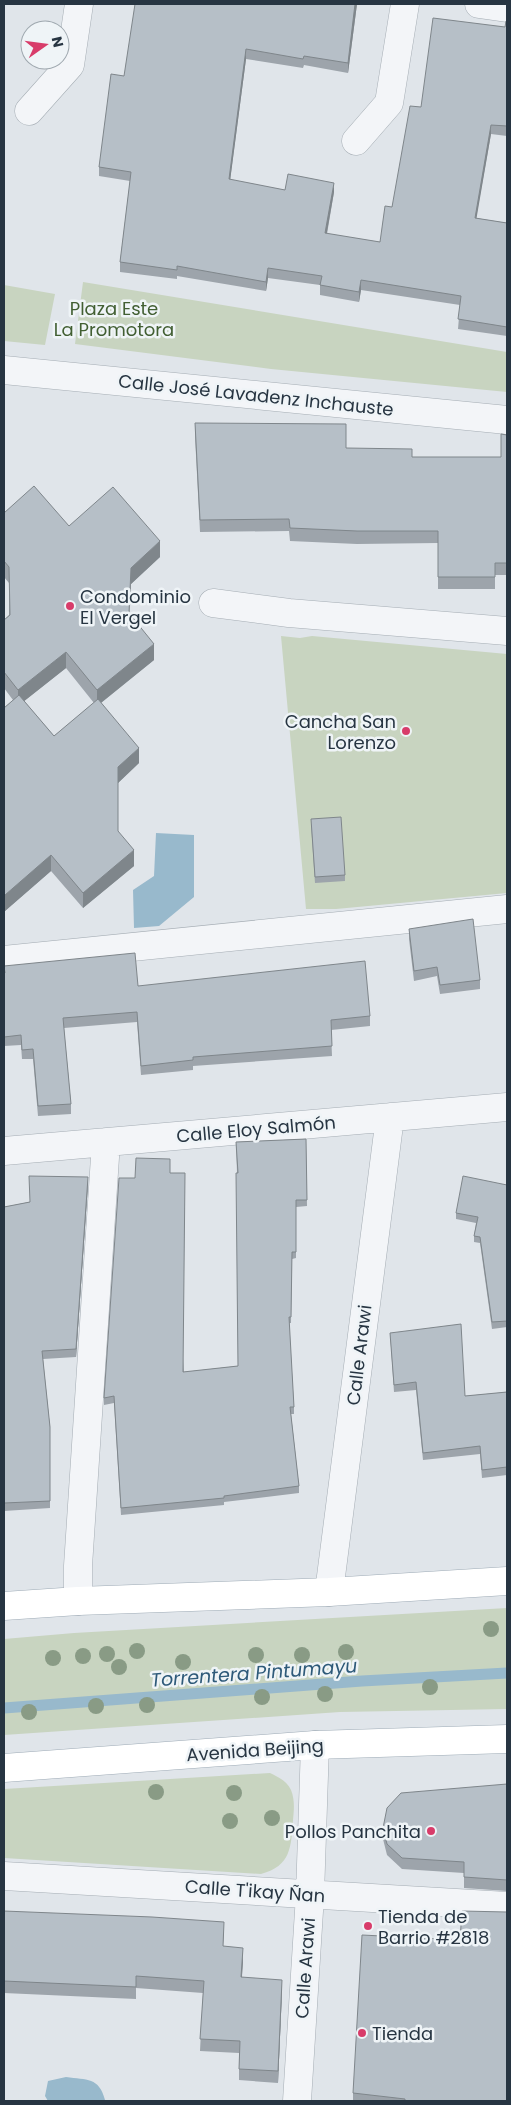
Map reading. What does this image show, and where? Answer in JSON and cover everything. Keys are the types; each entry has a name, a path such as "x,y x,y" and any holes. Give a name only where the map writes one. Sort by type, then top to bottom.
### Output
{"main road":[{"path":"4,1606 78,1601 329,1592 507,1581"},
{"name":"Avenida Beijing","path":"4,1768 315,1745 507,1739"}],"street":[{"path":"29,111 70,65 79,4"},
{"path":"356,141 389,103 405,4"},
{"path":"480,4 507,8"},
{"name":"Calle José Lavadenz Inchauste","path":"4,370 507,420"},
{"path":"213,603 288,613 507,631"},
{"path":"4,960 507,908"},
{"name":"Calle Eloy Salmón","path":"4,1151 507,1107"},
{"name":"Calle Arawi","path":"329,1592 390,1117"},
{"path":"78,1601 78,1566 106,1142"},
{"name":"Calle Arawi","path":"297,2101 310,1895 315,1745"},
{"name":"Calle T'ikay Ñan","path":"4,1876 507,1906"}],"green space":[{"name":"Plaza Este La Promotora","path":"83,282 507,352 507,392 271,369 75,344"},
{"path":"4,285 55,294 45,345 4,341"},
{"path":"281,636 300,638 312,636 507,654 507,893 336,909 306,909"},
{"path":"507,1608 507,1709 340,1712 4,1735 4,1639 74,1633"},
{"path":"270,1773 285,1782 291,1790 294,1805 292,1830 290,1847 284,1861 261,1874 4,1858 4,1789"}],"water":[{"path":"156,833 194,835 194,897 159,926 134,928 133,890 154,876"},
{"path":"66,2077 96,2083 105,2100 48,2101 45,2096 48,2081"}],"building":[{"path":"135,4 355,4 348,63 304,56 303,59 246,49 229,179 285,190 288,174 334,183 325,233 380,242 385,206 392,207 410,106 421,107 433,18 505,27 507,21 507,126 491,125 475,218 507,223 507,327 458,319 461,296 361,280 359,292 320,285 322,276 268,268 266,282 177,266 177,270 120,262 131,172 99,167 111,74 124,76"},
{"path":"195,423 346,424 346,448 412,449 412,457 501,457 501,434 507,435 507,563 495,563 495,577 438,577 438,531 357,531 290,528 289,519 200,520"},
{"name":"Condominio El Vergel","path":"34,486 69,526 113,487 160,541 131,568 129,613 154,644 97,690 66,652 18,690 4,672 4,620 10,615 9,567 4,561 4,513"},
{"path":"19,695 54,736 98,699 139,748 118,767 118,831 134,850 83,893 51,855 4,894 4,708"},
{"path":"341,817 345,875 315,877 311,819"},
{"path":"473,919 480,980 440,985 437,967 414,971 409,929"},
{"path":"135,953 138,986 365,961 370,1016 331,1020 332,1046 193,1057 193,1060 141,1066 137,1012 63,1018 71,1104 38,1106 33,1049 22,1050 21,1035 4,1037 4,966"},
{"path":"306,1139 307,1200 296,1200 296,1252 292,1252 291,1317 289,1317 294,1407 290,1407 299,1486 224,1496 224,1498 121,1508 114,1396 104,1398 119,1178 135,1178 136,1158 170,1159 170,1173 185,1173 183,1372 238,1366 236,1173 238,1173 236,1142"},
{"path":"29,1176 88,1177 76,1349 42,1351 50,1427 50,1501 4,1503 4,1207 30,1202"},
{"path":"463,1176 507,1185 507,1321 492,1322 480,1237 474,1236 478,1217 456,1213"},
{"path":"461,1324 465,1396 507,1392 507,1467 482,1470 480,1446 423,1453 416,1382 394,1385 390,1333"},
{"path":"507,1784 507,1880 464,1877 464,1862 402,1858 387,1844 383,1828 387,1808 401,1793"},
{"path":"4,1911 224,1922 223,1946 243,1948 241,1977 282,1980 278,2071 239,2069 240,2041 200,2039 204,1981 136,1976 136,1987 4,1981"},
{"path":"462,1911 507,1912 507,2101 405,2101 405,2099 353,2093 362,1935 460,1940"}],"waterway":[{"name":"Torrentera Pintumayu","path":"4,1708 362,1681 507,1673"}],"place":[{"name":"Condominio El Vergel","path":"70,606"},
{"name":"Cancha San Lorenzo","path":"406,731"},
{"name":"Pollos Panchita","path":"431,1831"},
{"name":"Tienda de Barrio #2818","path":"368,1926"},
{"name":"Tienda","path":"362,2033"}]}
